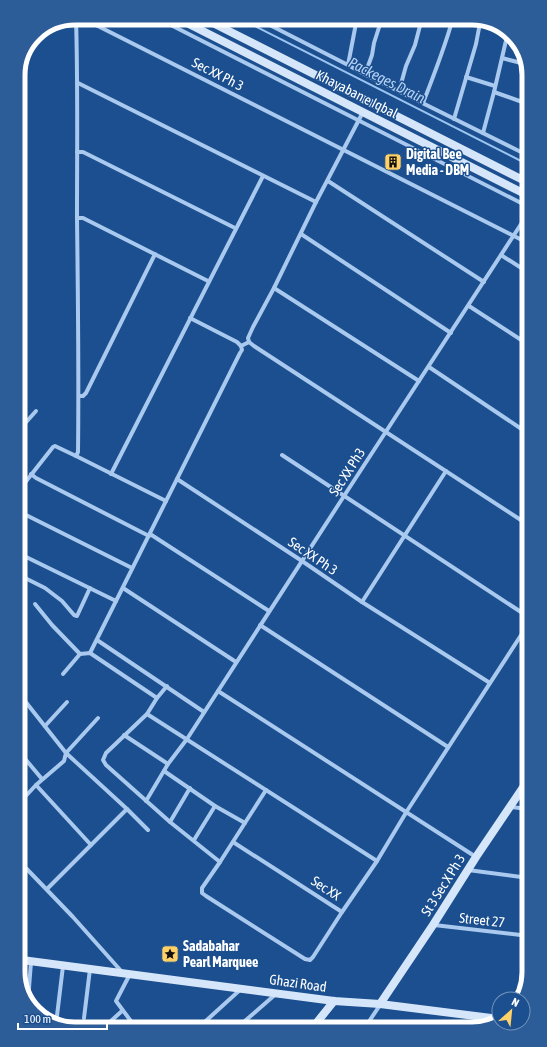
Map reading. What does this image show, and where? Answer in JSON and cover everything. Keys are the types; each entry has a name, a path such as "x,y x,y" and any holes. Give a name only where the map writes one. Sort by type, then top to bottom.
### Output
{"main road":[{"name":"Khayaban e Iqbal","path":"190,25 361,116 466,164 522,192"},
{"path":"217,25 522,179"},
{"path":"466,164 472,154"},
{"name":"St 3 Sec X Ph 3","path":"380,1004 522,789"},
{"name":"Ghazi Road","path":"25,961 334,1001 380,1004 491,1018"},
{"path":"317,1022 334,1001"}],"street":[{"path":"76,25 78,83 77,218 79,396 78,452 76,456"},
{"name":"Sec XX Ph 3","path":"96,25 522,240"},
{"path":"172,25 361,116 522,202"},
{"path":"270,25 399,92 522,152"},
{"path":"348,65 356,25"},
{"path":"366,75 380,25"},
{"path":"399,92 406,66 415,46 420,25"},
{"path":"423,104 434,77 451,25"},
{"path":"454,119 476,44 480,26"},
{"path":"483,133 506,39"},
{"path":"502,58 520,63"},
{"path":"466,77 495,86"},
{"path":"78,83 316,202"},
{"path":"494,92 522,102"},
{"path":"361,116 253,327 248,338 249,342 522,521"},
{"path":"78,152 83,152 235,228"},
{"path":"110,474 263,176"},
{"path":"328,181 484,282"},
{"path":"77,218 82,218 208,281"},
{"name":"Sec XX Ph3","path":"146,801 168,764 187,739 522,223"},
{"path":"301,234 451,333"},
{"path":"79,396 86,393 155,254"},
{"path":"501,255 522,268"},
{"path":"274,288 420,381"},
{"path":"468,306 522,340"},
{"path":"90,653 242,350 241,346 237,342 190,318"},
{"path":"241,346 249,342"},
{"path":"429,367 522,429"},
{"path":"25,423 36,411"},
{"path":"25,482 53,447 58,447 166,502"},
{"path":"282,455 522,613"},
{"path":"362,602 446,471"},
{"path":"31,474 36,478 149,535 269,611"},
{"name":"Sec XX Ph 3","path":"177,479 362,602 490,683"},
{"path":"25,514 132,568"},
{"path":"25,556 116,601"},
{"path":"25,578 45,588 62,601 74,615 77,616 90,588"},
{"path":"123,588 236,662"},
{"path":"35,604 52,625 80,654"},
{"path":"260,625 448,747"},
{"path":"342,912 377,861 407,811 522,634"},
{"path":"97,640 204,712"},
{"path":"63,674 80,654 90,653 157,698"},
{"path":"167,686 146,714 106,753 103,760 106,765 170,822 220,862"},
{"path":"218,691 407,811 476,857"},
{"path":"25,701 66,753 148,830"},
{"path":"45,726 67,702"},
{"path":"146,714 377,861"},
{"path":"25,797 42,779 64,762 66,753 98,718"},
{"path":"124,735 168,764"},
{"path":"25,759 42,779"},
{"path":"164,771 215,806 245,823"},
{"path":"36,785 91,845"},
{"path":"170,822 190,788"},
{"path":"234,842 266,790"},
{"path":"194,840 215,806"},
{"path":"510,807 522,808"},
{"path":"47,889 127,809"},
{"name":"Sec XX","path":"234,842 342,912 310,960 305,959 202,893 202,888 234,842"},
{"path":"25,867 127,974 116,1001 131,1022"},
{"path":"468,870 522,877"},
{"name":"Street 27","path":"433,925 522,935"},
{"path":"29,990 31,962"},
{"path":"57,1018 63,966"},
{"path":"84,1018 90,969"},
{"path":"205,1022 241,989"},
{"path":"244,1022 278,993"},
{"path":"369,1022 380,1004"},
{"path":"110,1022 122,1011"}],"waterway":[{"name":"Packeges Drain","path":"253,25 522,161"}],"place":[{"name":"Digital Bee Media - DBM","path":"393,162"},
{"name":"Sadabahar Pearl Marquee","path":"170,954"}]}
